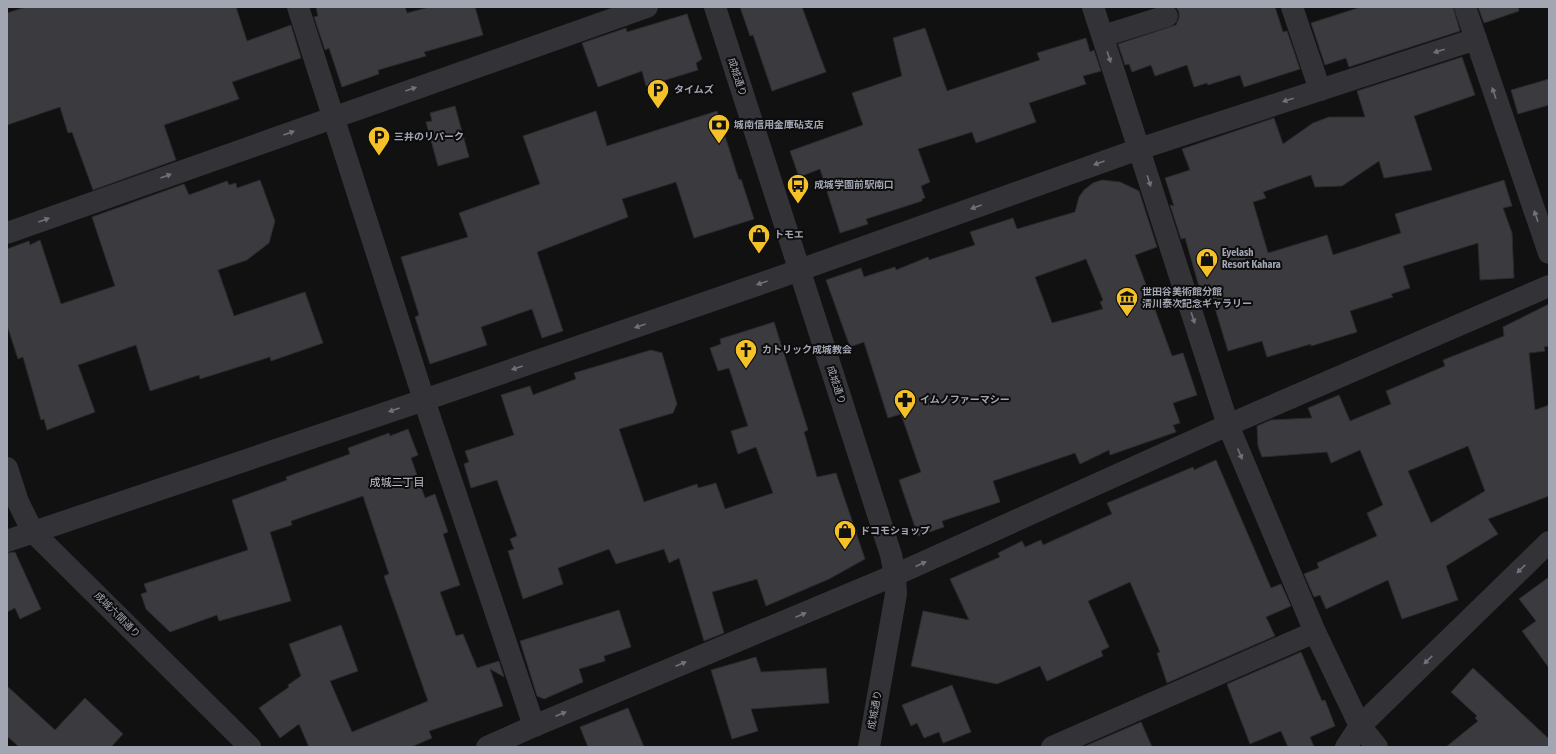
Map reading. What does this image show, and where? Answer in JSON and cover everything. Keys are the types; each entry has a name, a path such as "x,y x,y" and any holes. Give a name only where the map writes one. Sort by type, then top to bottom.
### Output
{"street":[{"path":"298,7 424,400 534,726"},
{"path":"7,233 647,7"},
{"name":"成城通り","path":"715,7 891,555 896,576 896,594 869,747"},
{"path":"1093,7 1228,425 1316,632 1360,726 1377,747"},
{"path":"1292,7 1320,90"},
{"path":"1465,7 1549,253"},
{"path":"1103,36 1167,16"},
{"path":"7,541 424,400 799,270 1139,149 1476,39"},
{"path":"487,747 534,726 896,576 1228,425 1549,286"},
{"name":"成城六間通り","path":"7,468 18,502 33,532 250,747"},
{"path":"1346,747 1360,726 1549,542"},
{"path":"1052,747 1316,632"}],"building":[{"path":"26,7 236,7 247,41 291,25 301,58 232,82 239,99 164,125 176,160 93,190 72,132 68,133 60,107 7,125 7,13"},
{"path":"316,7 405,7 407,13 430,7 475,7 483,35 424,52 426,56 378,70 379,74 342,87 329,48 325,50 314,17 318,16"},
{"path":"740,7 802,7 826,72 772,91 753,35 750,36"},
{"path":"1176,7 1275,7 1283,32 1287,31 1300,69 1244,87 1240,75 1208,85 1207,83 1194,87 1187,65 1155,76 1151,65 1132,72 1129,64 1125,65 1118,44 1176,25 1179,18 1179,12"},
{"path":"1361,7 1453,7 1460,31 1349,67 1346,58 1325,65 1311,23"},
{"path":"1478,7 1518,7 1519,11 1484,23"},
{"path":"687,14 702,59 696,63 698,70 646,86 642,71 598,87 582,43 626,28 627,32"},
{"path":"925,28 947,91 1040,60 1037,53 1086,38 1090,52 1094,50 1101,71 1083,76 1086,84 1029,103 1036,122 976,143 972,132 918,149 930,182 921,186 925,198 922,199 922,201 866,219 868,224 840,233 820,169 799,177 790,151 863,125 852,93 902,76 893,38"},
{"path":"1462,57 1475,95 1414,116 1432,170 1384,178 1379,161 1342,186 1315,187 1311,175 1263,192 1266,198 1253,202 1268,253 1327,235 1333,255 1401,233 1395,214 1504,180 1512,206 1503,208 1512,233 1514,278 1480,280 1478,243 1403,266 1410,288 1391,294 1393,297 1350,311 1357,332 1267,357 1262,341 1228,351 1211,295 1202,297 1185,238 1181,239 1170,205 1174,206 1165,178 1190,170 1182,149 1274,118 1283,144 1313,123 1329,117 1365,117 1357,91"},
{"path":"1549,79 1549,105 1518,114 1511,90"},
{"path":"455,106 469,157 438,166 426,122 432,121 430,113"},
{"path":"596,111 607,146 717,111 739,180 741,179 754,219 694,238 676,182 622,199 628,217 537,252 563,331 542,338 532,309 481,327 487,345 430,364 415,317 419,315 401,257 468,237 459,213 540,184 523,136"},
{"path":"260,180 275,221 269,243 247,260 218,270 234,316 305,292 323,343 271,361 270,357 200,379 199,375 150,391 136,345 78,365 95,412 47,430 44,419 41,420 23,357 18,359 7,325 7,249 29,241 30,245 40,240 61,304 115,286 92,217 184,184 189,195 227,181 229,185 236,183 237,188"},
{"path":"1102,180 1120,182 1139,191 1157,247 1135,255 1172,356 1183,353 1197,395 1173,403 1180,423 1173,425 1176,432 1110,455 1109,450 1080,464 1075,453 993,481 1000,502 942,521 944,527 918,536 899,480 921,472 901,414 888,418 864,342 850,347 826,280 861,268 864,277 895,267 896,270 928,257 929,260 975,245 970,232 1013,218 1017,229 1075,212 1079,197 1084,190 1093,183","holes":["1086,259 1103,300 1100,302 1103,309 1052,323 1035,277"]},
{"path":"1549,304 1549,346 1544,347 1545,351 1529,353 1535,410 1549,405 1549,496 1488,519 1498,534 1446,566 1458,600 1402,619 1388,580 1326,609 1320,595 1314,597 1304,574 1319,568 1317,563 1377,536 1367,513 1383,505 1360,450 1331,463 1327,452 1262,457 1258,446 1257,426 1271,420 1312,418 1308,408 1339,395 1350,421 1391,404 1386,391 1445,366 1443,360 1504,336 1503,327","holes":["1468,446 1485,491 1431,523 1408,471"]},
{"path":"774,322 808,430 804,432 817,477 836,473 865,559 829,579 766,606 757,579 712,592 724,633 704,641 679,558 669,563 664,549 616,564 609,549 558,568 563,584 523,599 508,551 514,549 510,539 517,536 497,480 471,488 464,464 469,462 465,451 514,435 501,395 530,386 533,395 576,379 574,373 651,350 662,353 677,404 673,413 619,429 644,502 697,484 698,488 716,483 725,509 773,493 756,447 738,454 731,431 748,426 729,368 718,371 710,348 721,344 720,339"},
{"path":"408,429 418,455 411,458 425,498 435,494 448,532 443,534 460,585 440,592 456,636 463,634 477,668 499,661 504,677 490,669 503,706 429,731 432,738 411,747 309,747 299,724 280,738 259,708 289,687 288,685 301,676 289,644 341,625 358,671 330,681 352,732 428,701 384,576 389,574 363,496 291,521 292,525 270,532 291,601 219,621 217,615 170,632 146,609 141,594 147,592 144,584 248,550 232,500 287,480 286,477 350,454 348,448 389,433 390,436"},
{"path":"1216,460 1271,588 1281,584 1291,606 1266,617 1275,636 1167,683 1157,653 1160,652 1130,582 1088,601 1109,647 1101,651 1103,656 1047,681 1040,666 997,684 911,666 923,611 969,620 950,579 1000,557 998,553 1022,541 1025,547 1041,540 1043,545 1112,514 1107,503 1193,467 1194,470"},
{"path":"15,552 41,609 20,619 15,608 7,612 7,553"},
{"path":"1549,577 1549,668 1522,631 1536,621 1519,599"},
{"path":"619,610 631,647 604,656 605,661 579,669 583,682 544,699 537,696 520,641"},
{"path":"1301,652 1322,701 1325,700 1335,726 1310,737 1314,747 1288,747 1281,731 1250,744 1227,684"},
{"path":"756,657 761,672 826,668 829,703 751,709 758,731 732,739 711,670"},
{"path":"1473,668 1549,739 1549,747 1446,747 1478,721 1475,718 1477,716 1451,692"},
{"path":"952,685 971,732 943,743 939,732 924,738 917,723 911,726 902,705"},
{"path":"7,686 55,730 85,698 123,734 111,747 19,747 7,736"},
{"path":"628,708 644,747 588,747 580,727"},
{"path":"1141,722 1152,747 1083,747"}],"place":[{"name":"タイムズ","path":"658,110"},
{"name":"城南信用金庫砧支店","path":"719,144"},
{"name":"三井のリパーク","path":"379,156"},
{"name":"成城学園前駅南口","path":"798,204"},
{"name":"トモエ","path":"759,254"},
{"name":"Eyelash Resort Kahara","path":"1207,278"},
{"name":"世田谷美術館分館 清川泰次記念ギャラリー","path":"1127,318"},
{"name":"カトリック成城教会","path":"746,370"},
{"name":"イムノファーマシー","path":"905,420"},
{"name":"ドコモショップ","path":"845,550"}],"district":[{"name":"成城二丁目","path":"397,482"}]}
